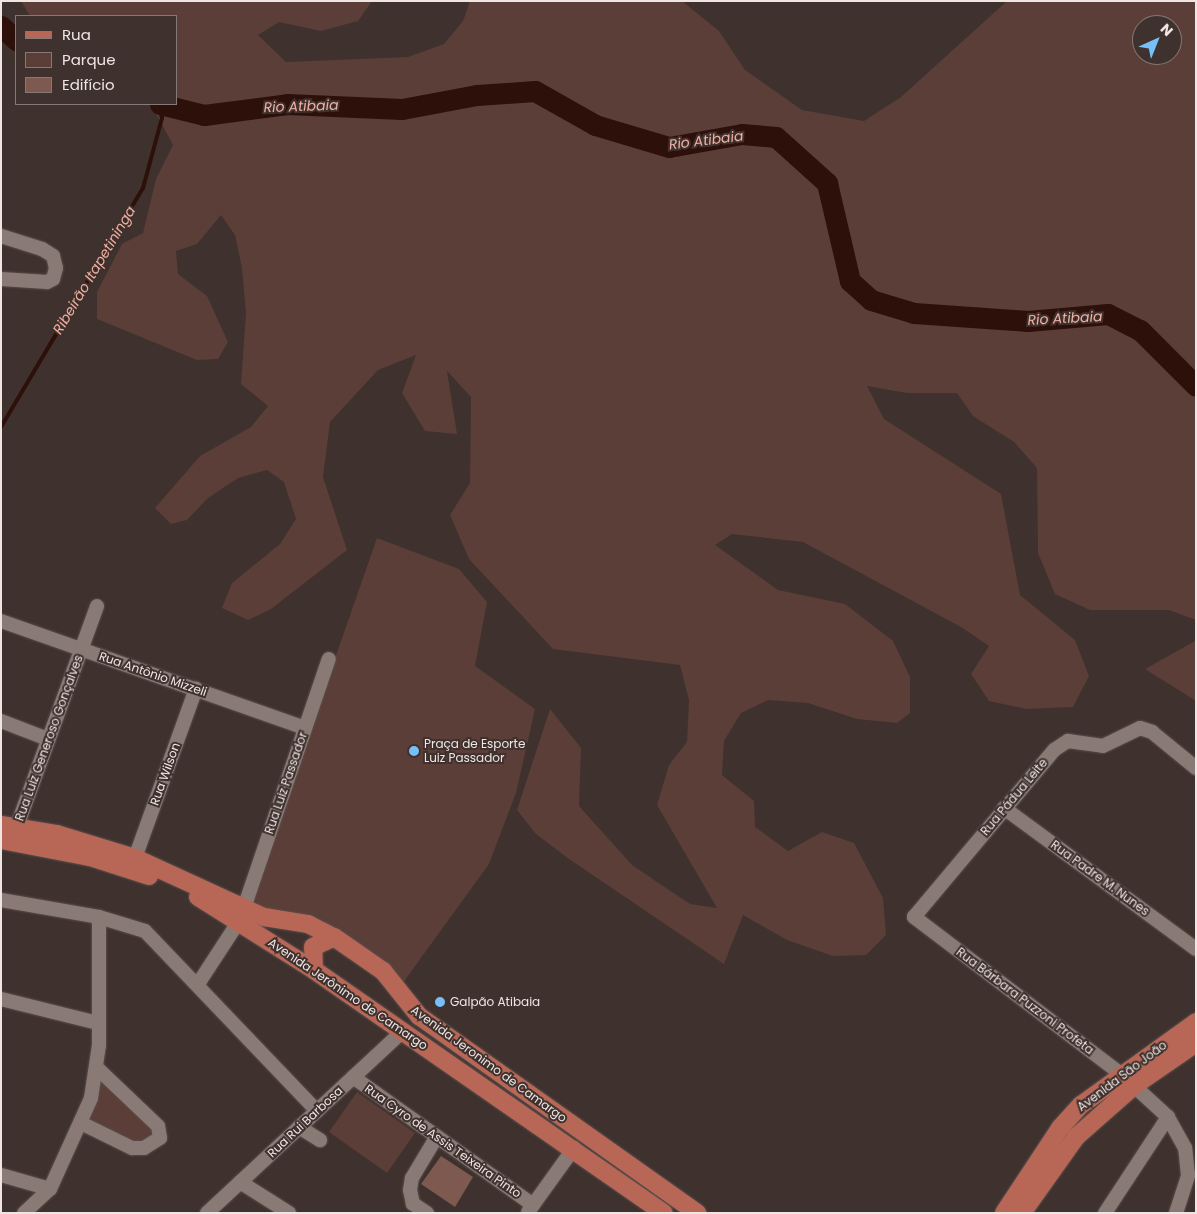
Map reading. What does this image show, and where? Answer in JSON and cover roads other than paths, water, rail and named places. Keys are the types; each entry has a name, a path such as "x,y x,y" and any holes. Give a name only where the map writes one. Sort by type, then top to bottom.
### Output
{"main road":[{"name":"Avenida Jeronimo de Camargo","path":"9,826 135,858 242,914 308,924 334,937 383,971 394,988 419,1016 698,1213"},
{"name":"Avenida Jerônimo de Camargo","path":"1,840 48,847 135,871 242,914 314,970 574,1148 664,1213"},
{"path":"314,970 313,947 334,937"},
{"path":"371,1009 383,1008 394,988"},
{"name":"Avenida São João","path":"1014,1210 1060,1128 1121,1074 1196,1022"},
{"name":"Avenida São João","path":"1014,1210 1076,1137 1135,1085 1196,1043"}],"street":[{"path":"1,236 53,256 54,279 1,279"},
{"name":"Rua Luiz Generoso Gonçalves","path":"9,826 48,739 97,606"},
{"name":"Rua Antônio Mizzeli","path":"1,621 305,728"},
{"name":"Rua Luiz Passador","path":"198,984 242,914 330,660"},
{"name":"Rua Wilson","path":"135,858 196,689"},
{"path":"1,721 48,739"},
{"name":"Rua Pádua Leite","path":"914,918 1054,750 1068,741 1103,746 1140,728 1152,732 1196,768"},
{"name":"Rua Padre M. Nunes","path":"1004,808 1196,949"},
{"path":"1,900 99,917 145,932 198,984 317,1111"},
{"path":"24,1213 50,1189 83,1124 97,1068 99,917"},
{"name":"Rua Bárbara Puzzoni Profeta","path":"914,918 1121,1074 1168,1117 1185,1148 1188,1175 1176,1213"},
{"path":"1,999 98,1023"},
{"name":"Rua Rui Barbosa","path":"207,1213 402,1031"},
{"path":"83,1124 132,1148 144,1148 160,1138 158,1126 97,1068"},
{"name":"Rua Cyro de Assis Teixeira Pinto","path":"353,1077 530,1209"},
{"path":"1105,1213 1168,1117"},
{"path":"299,1127 320,1140"},
{"path":"427,1213 413,1204 412,1178 436,1138"},
{"path":"530,1209 574,1148"},
{"path":"1,1174 50,1189"},
{"path":"240,1182 289,1213"}],"waterway":[{"name":"Rio Atibaia","path":"1,26 15,39"},
{"name":"Rio Atibaia","path":"164,105 204,115 287,104 402,109 477,95 535,91 595,125 669,147 742,134 776,137 827,183 850,281 871,300 914,313 1028,321 1108,314 1140,330 1196,386"},
{"name":"Ribeirão Itapetininga","path":"1,427 143,188 162,118 158,105"}],"place":[{"name":"Praça de Esporte Luiz Passador","path":"414,751"},
{"name":"Galpão Atibaia","path":"440,1002"}]}
